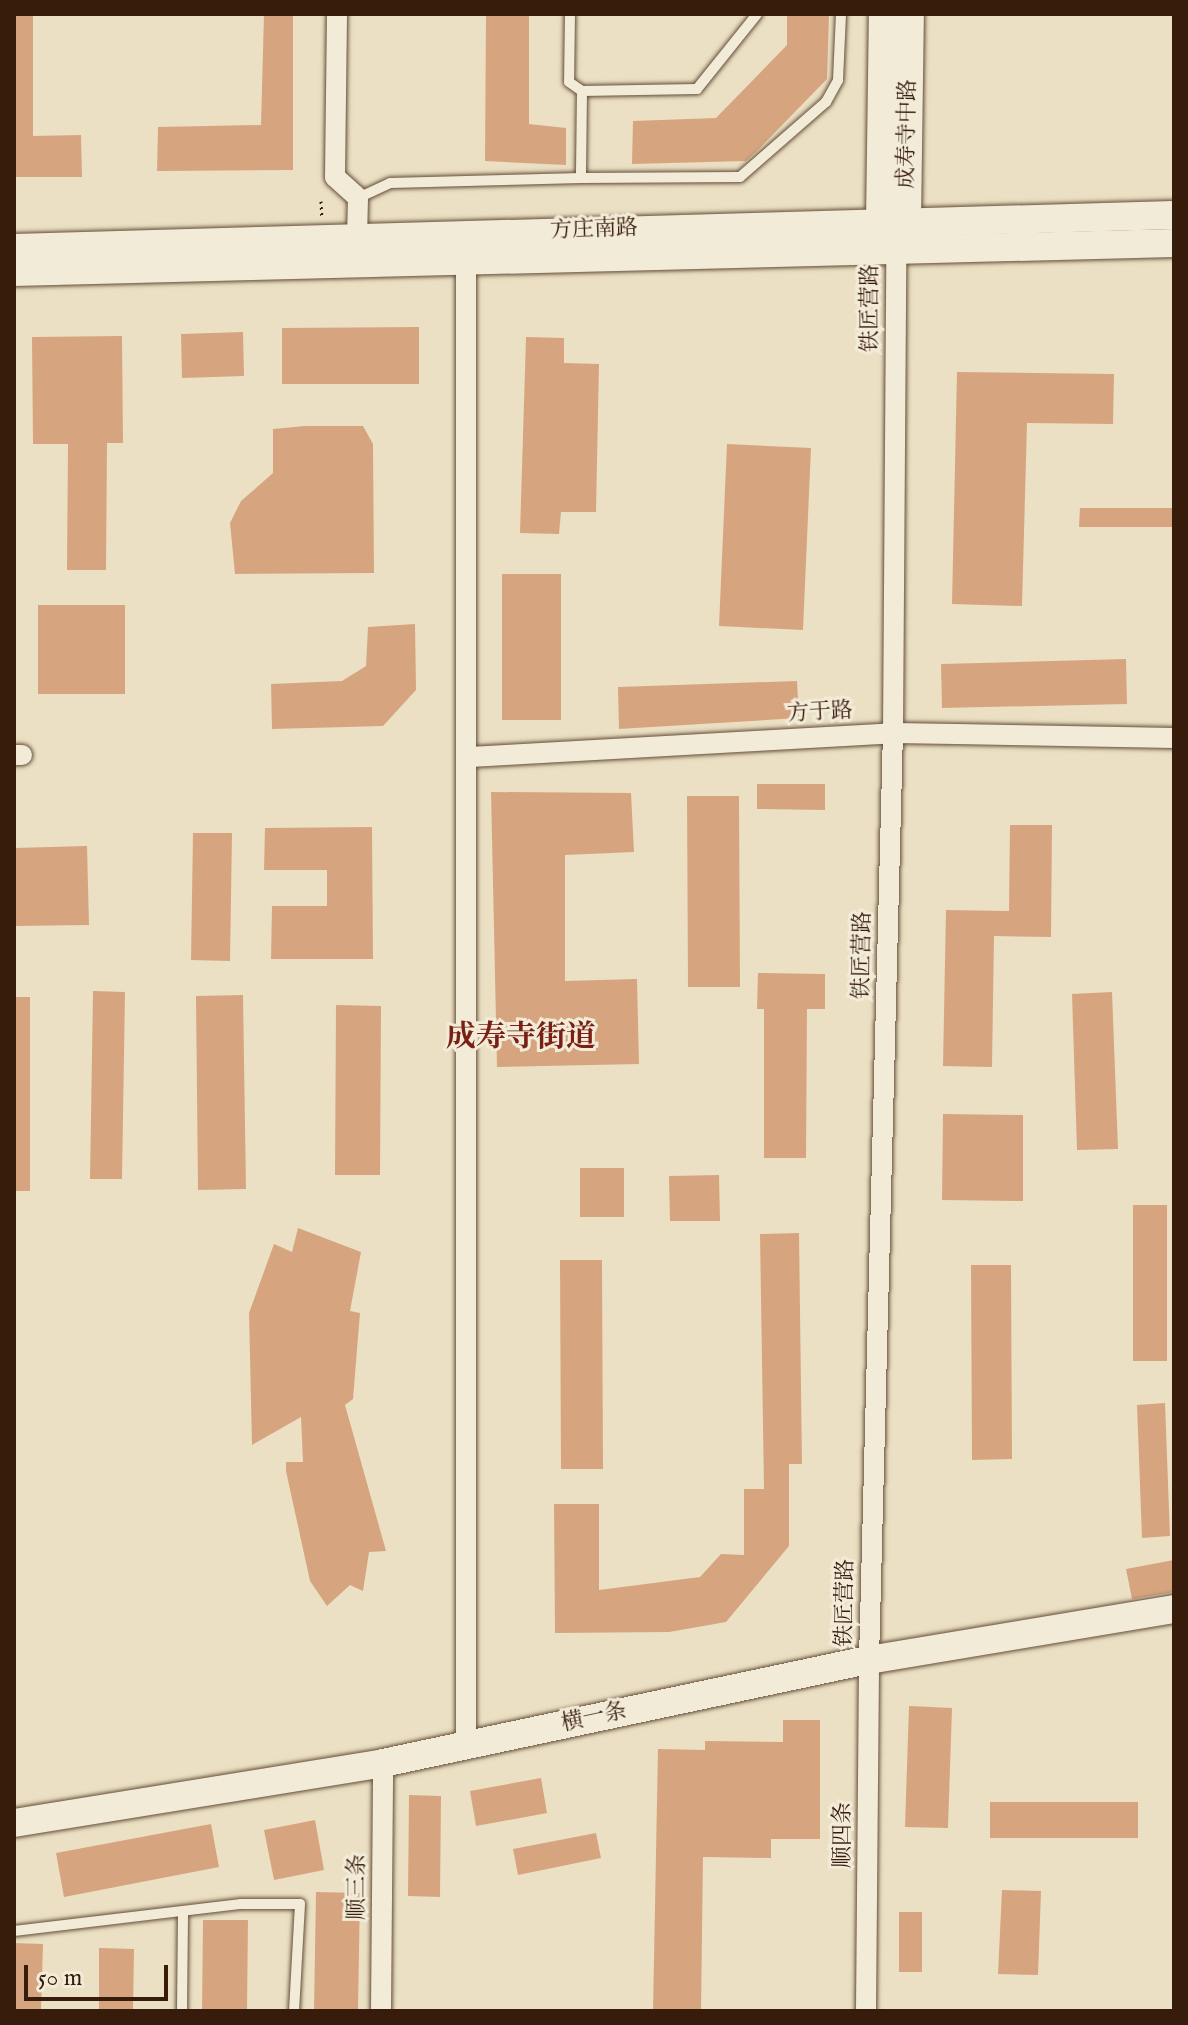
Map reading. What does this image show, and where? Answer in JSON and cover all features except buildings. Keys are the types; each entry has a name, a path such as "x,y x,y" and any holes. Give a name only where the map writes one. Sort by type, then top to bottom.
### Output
{"main road":[{"name":"成寿寺中路","path":"883,14 896,252"},
{"name":"成寿寺中路","path":"894,222 910,14"},
{"name":"方庄南路","path":"14,248 1174,215"},
{"name":"方庄南路","path":"14,272 1174,243"},
{"name":"横一条","path":"14,1823 383,1763 869,1660 1174,1609"}],"street":[{"path":"337,14 335,177 358,198 357,238"},
{"name":"铁匠营路","path":"869,1660 893,733 896,252"},
{"path":"466,259 470,757 466,1746"},
{"name":"方于路","path":"470,757 893,733 1174,738"},
{"name":"顺四条","path":"866,2011 869,1660"},
{"name":"顺三条","path":"381,2011 383,1763"}],"lane":[{"path":"570,14 569,82 582,91 697,89 757,14"},
{"path":"358,198 390,183 740,177 826,102 838,80 841,14"},
{"path":"581,178 582,91"},
{"path":"14,1931 183,1914 241,1904 300,1904 294,2011"},
{"path":"182,2011 183,1914"}],"district":[{"name":"成寿寺街道","path":"521,1038"}]}
